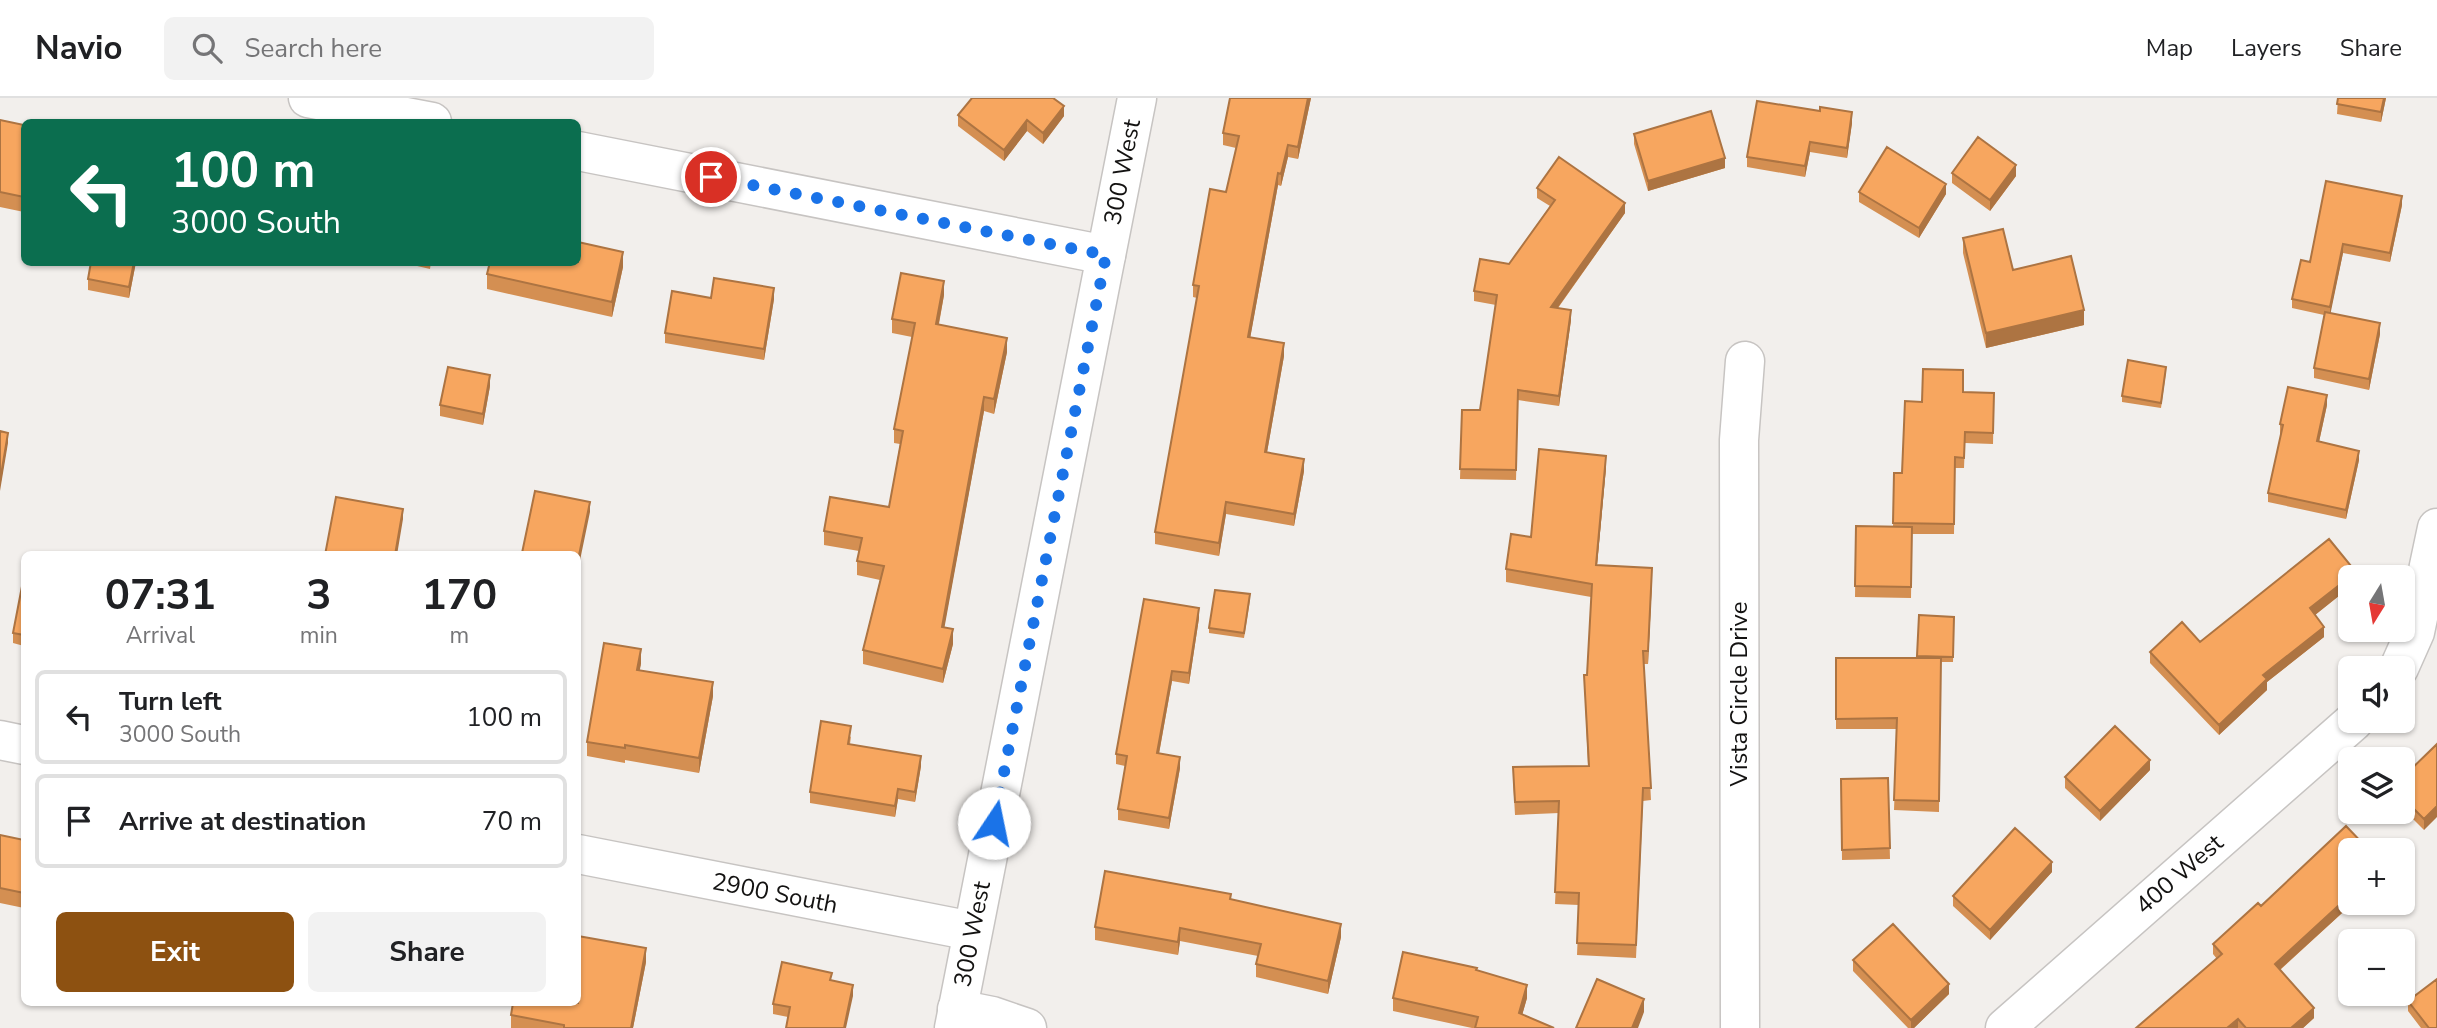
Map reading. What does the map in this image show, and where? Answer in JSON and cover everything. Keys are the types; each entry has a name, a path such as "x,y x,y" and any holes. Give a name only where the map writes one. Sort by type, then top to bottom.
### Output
{"street":[{"path":"308,98 416,119"},
{"name":"300 West","path":"955,1018 1137,98"},
{"path":"581,152 1106,255"},
{"name":"Vista Circle Drive","path":"1740,1028 1739,440 1745,361"},
{"path":"2404,656 2415,632 2437,528"},
{"name":"400 West","path":"2005,1028 2340,733"},
{"path":"0,740 21,744"},
{"name":"2900 South","path":"581,855 972,931"},
{"path":"955,1018 992,1016 1027,1028"}],"building":[{"path":"972,98 1053,98 1064,106 1043,133 1027,120 1004,150 958,115"},
{"path":"1230,98 1308,98 1298,147 1288,145 1281,174 1278,173 1248,337 1284,343 1265,452 1304,459 1294,514 1226,502 1219,543 1155,532 1199,286 1193,285 1210,189 1226,192 1239,136 1223,133"},
{"path":"2338,98 2384,98 2381,112 2337,104"},
{"path":"1757,101 1820,111 1820,107 1852,112 1847,148 1810,142 1805,166 1747,157"},
{"path":"1711,111 1725,158 1648,181 1634,134"},
{"path":"0,120 21,124 21,196 0,192"},
{"path":"1978,137 2016,165 1990,200 1952,173"},
{"path":"1887,147 1946,184 1919,228 1859,192"},
{"path":"1559,157 1625,203 1551,307 1571,310 1559,396 1518,390 1516,470 1460,469 1462,410 1480,410 1497,295 1474,291 1480,259 1509,264 1555,200 1537,188"},
{"path":"2326,181 2402,196 2390,253 2343,244 2330,307 2292,299 2301,260 2310,262"},
{"path":"2003,229 2013,270 2071,256 2084,310 1986,333 1963,238"},
{"path":"581,243 623,252 612,302 487,274 489,266 581,266"},
{"path":"90,266 133,266 129,287 88,279"},
{"path":"901,273 944,281 936,324 1007,338 994,399 984,397 942,627 953,629 943,669 863,650 884,566 857,561 862,538 824,531 830,497 889,507 903,431 894,429 915,323 892,319"},
{"path":"714,278 774,288 764,349 665,333 672,291 711,298"},
{"path":"2325,312 2380,323 2369,379 2314,368"},
{"path":"2128,360 2166,367 2161,403 2122,396"},
{"path":"448,367 490,375 483,414 440,405"},
{"path":"1923,369 1963,370 1963,392 1994,393 1993,433 1965,432 1964,458 1955,457 1954,524 1893,523 1894,473 1902,473 1905,401 1922,402"},
{"path":"2288,387 2327,395 2317,441 2359,451 2346,510 2268,493 2283,425 2280,424"},
{"path":"0,431 8,433 0,481"},
{"path":"1539,449 1606,456 1596,565 1652,568 1648,651 1643,651 1651,788 1643,788 1636,945 1577,943 1579,893 1555,892 1559,801 1515,802 1513,767 1589,766 1584,675 1587,675 1592,584 1506,569 1511,534 1531,537"},
{"path":"535,491 590,502 580,551 522,551"},
{"path":"336,497 403,509 396,551 326,551"},
{"path":"1856,526 1912,527 1911,587 1855,586"},
{"path":"2329,539 2350,565 2338,565 2338,586 2310,608 2324,627 2263,675 2267,679 2219,725 2150,652 2182,622 2200,642"},
{"path":"1215,590 1250,594 1244,633 1209,628"},
{"path":"21,592 21,634 13,633"},
{"path":"1144,599 1199,608 1189,673 1172,671 1157,753 1180,757 1169,818 1118,809 1127,756 1116,754"},
{"path":"1919,615 1954,617 1953,657 1917,656"},
{"path":"604,643 641,649 637,670 713,682 699,758 625,745 625,748 587,742"},
{"path":"1836,658 1941,658 1939,801 1894,800 1897,718 1836,719"},
{"path":"821,721 851,726 848,744 921,756 915,792 898,789 895,806 810,792"},
{"path":"2115,726 2150,760 2100,811 2065,777"},
{"path":"2437,744 2437,806 2424,819 2415,810 2415,765"},
{"path":"1888,778 1890,848 1842,850 1841,779"},
{"path":"2346,826 2358,838 2338,838 2338,906 2275,964 2314,1008 2291,1028 2246,1028 2238,1019 2227,1028 2136,1028 2222,954 2213,944 2258,903 2261,906"},
{"path":"2015,828 2052,862 1990,930 1953,896"},
{"path":"0,835 21,839 21,892 0,888"},
{"path":"1105,871 1231,894 1230,899 1341,924 1328,981 1256,964 1261,944 1180,928 1178,942 1095,927"},
{"path":"1893,924 1949,984 1911,1020 1853,960"},
{"path":"581,937 646,948 631,1028 564,1028 564,1025 511,1015 512,1006 581,1006"},
{"path":"1403,952 1477,968 1476,970 1527,985 1519,1013 1554,1028 1475,1028 1478,1017 1393,998"},
{"path":"782,962 832,973 830,980 853,985 844,1028 786,1028 790,1007 773,1004"},
{"path":"1597,979 1644,999 1632,1028 1576,1028"},
{"path":"2437,979 2437,1028 2429,1028 2412,1006 2415,1006 2415,996"}],"route":[{"path":"711,177 1106,255 994,823"}]}
